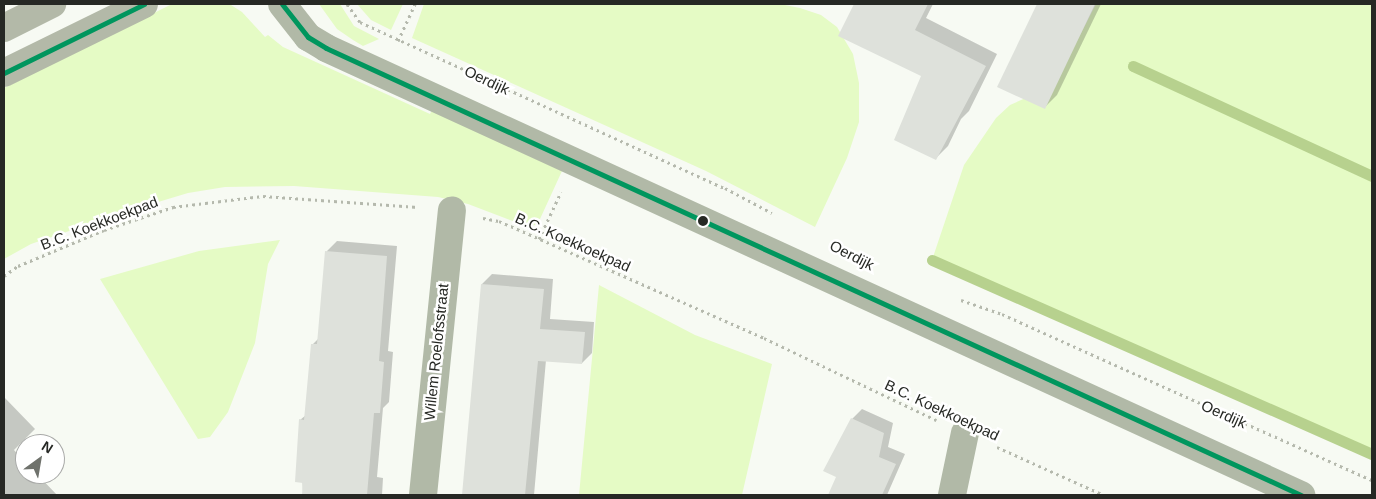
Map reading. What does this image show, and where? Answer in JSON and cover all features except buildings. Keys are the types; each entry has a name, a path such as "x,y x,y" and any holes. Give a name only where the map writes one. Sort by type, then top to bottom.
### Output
{"main road":[{"path":"4,28 52,4"},
{"path":"4,73 144,4"}],"street":[{"name":"Oerdijk","path":"282,4 308,36 326,48 1301,495"},
{"name":"Willem Roelofsstraat","path":"423,495 452,210"},
{"path":"952,495 964,433"}],"path":[{"name":"Oerdijk","path":"347,4 360,22 725,188 782,218"},
{"path":"398,40 415,4"},
{"name":"B.C. Koekkoekpad","path":"4,276 18,266 104,230 173,207 263,196 452,210 499,221 764,338 964,433 1104,495"},
{"name":"Oerdijk","path":"952,297 1002,314 1372,480"}],"green space":[{"path":"172,4 231,5 242,12 265,37 268,35 283,47 430,114 432,110 562,171 540,219 535,225 526,226 468,204 438,197 294,186 225,187 188,193 125,212 31,244 4,259 4,88"},
{"path":"319,4 340,4 354,26 379,39 363,46 337,29"},
{"path":"357,4 403,4 391,30 371,20"},
{"path":"424,4 780,4 800,8 821,15 837,27 853,54 859,83 859,122 847,158 815,227 706,171 412,38"},
{"path":"1096,4 1372,4 1372,454 932,260 964,165 996,118 1010,105 1039,92 1061,72"},
{"path":"280,240 268,264 255,343 228,412 210,437 198,439 100,279 199,251"},
{"path":"599,285 695,335 772,364 742,495 579,495"}],"waterway":[{"path":"1133,66 1372,176"},
{"path":"932,260 1372,454"}],"transit line":[{"path":"4,73 144,4"},
{"path":"282,4 308,37 326,48 1301,495"}]}
